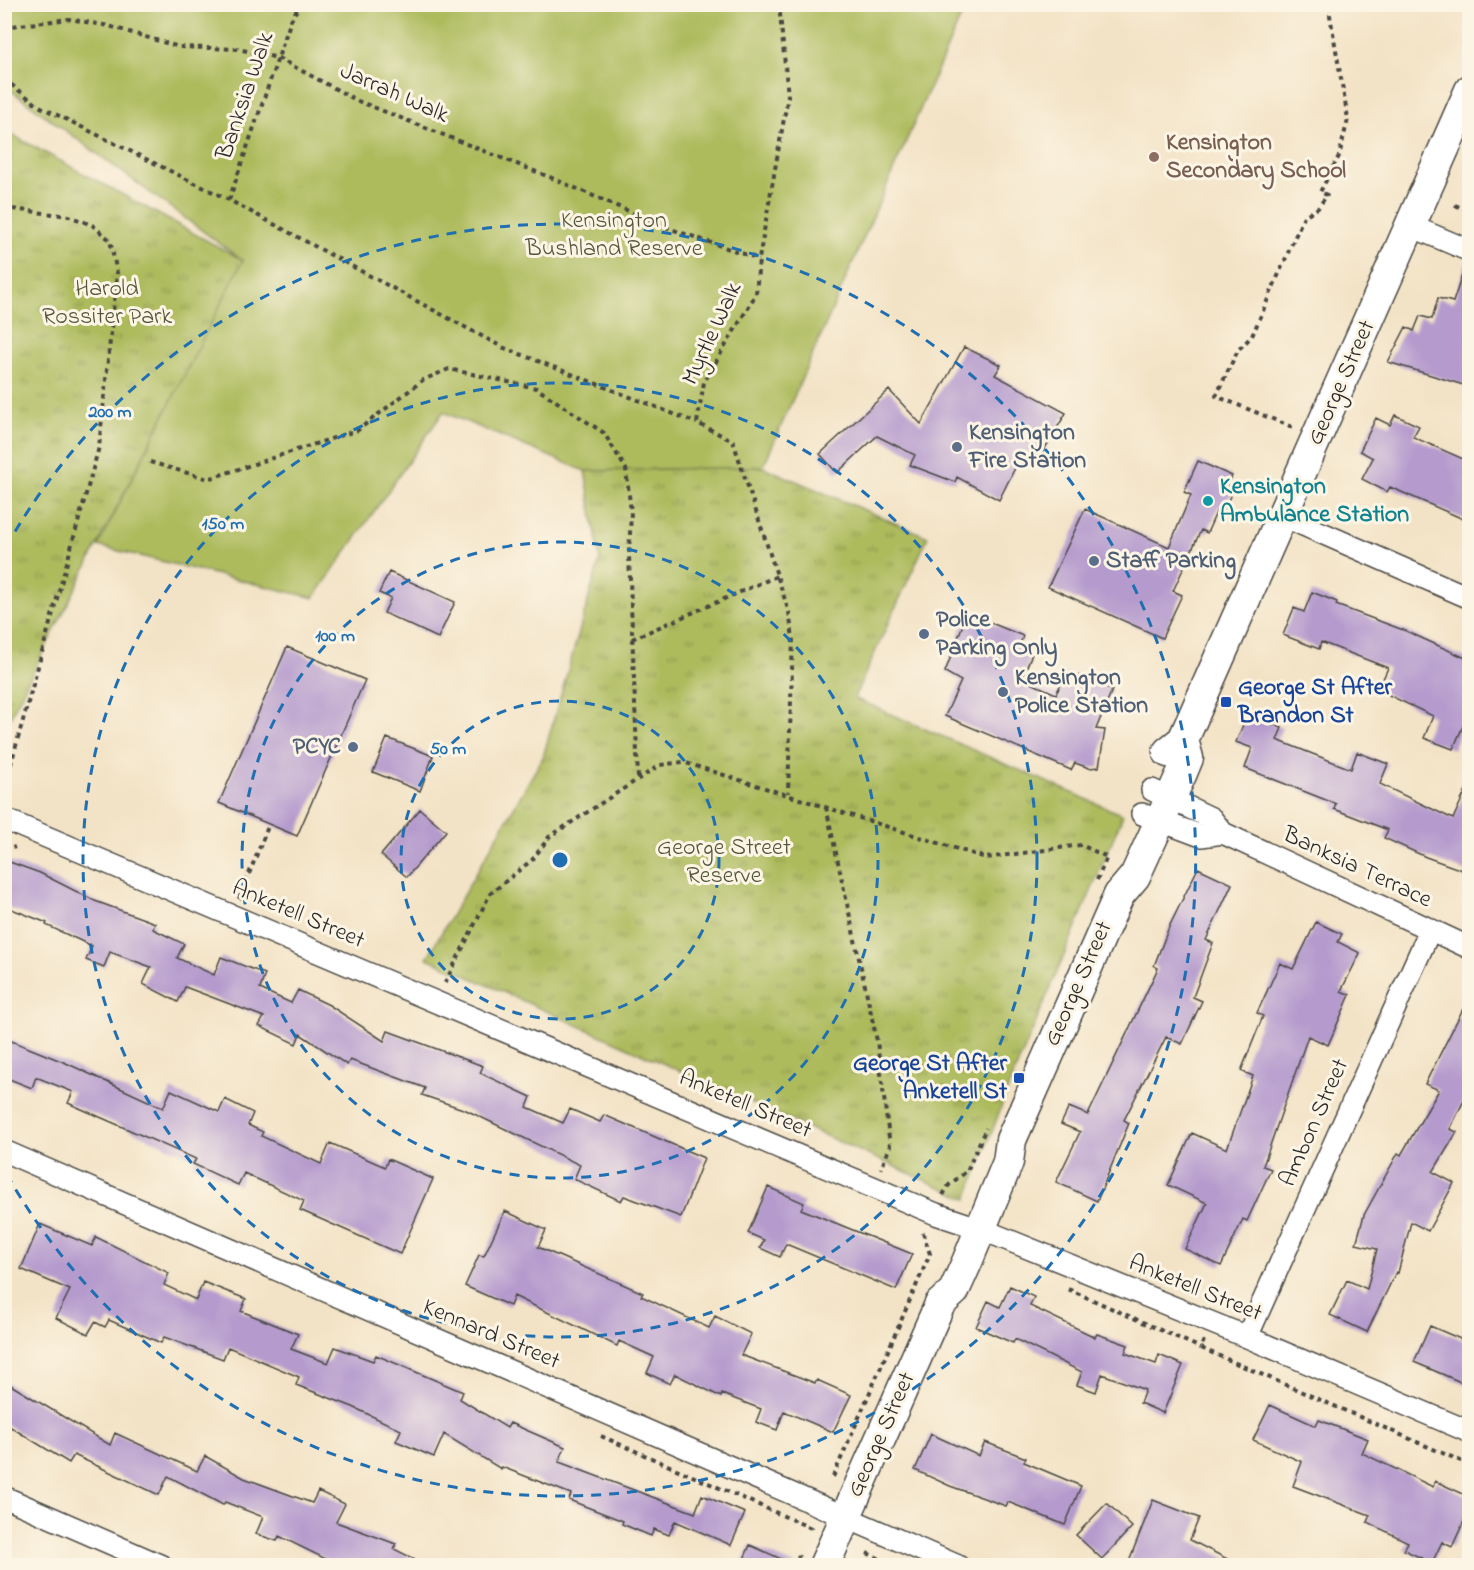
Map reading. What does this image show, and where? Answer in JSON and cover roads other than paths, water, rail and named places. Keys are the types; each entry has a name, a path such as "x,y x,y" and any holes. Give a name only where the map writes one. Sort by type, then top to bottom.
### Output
{"main road":[{"name":"George Street","path":"824,1566 940,1304 936,1283 972,1226 994,1153 1011,1140 1119,895 1135,876 1156,805 1188,758 1183,740 1470,90"}],"street":[{"path":"1411,226 1470,251"},
{"path":"1283,516 1470,598"},
{"name":"Banksia Terrace","path":"1156,805 1211,818 1223,833 1470,948"},
{"name":"Anketell Street","path":"4,819 233,914 873,1187 1247,1337 1470,1432"},
{"name":"Ambon Street","path":"1247,1337 1430,930"},
{"name":"Kennard Street","path":"4,1151 958,1566"},
{"path":"4,1497 162,1566"}],"place":[{"name":"Kensington Secondary School","path":"1154,157"},
{"name":"Kensington Fire Station","path":"957,447"},
{"name":"Kensington Ambulance Station","path":"1208,501"},
{"name":"Staff Parking","path":"1094,561"},
{"name":"Police Parking Only","path":"924,634"},
{"name":"Kensington Police Station","path":"1003,692"},
{"name":"George St After Brandon St","path":"1226,702"},
{"name":"PCYC","path":"353,747"},
{"name":"George St After Anketell St","path":"1019,1078"}],"park label":[{"name":"Kensington Bushland Reserve","path":"614,235"},
{"name":"Harold Rossiter Park","path":"107,303"},
{"name":"George Street Reserve","path":"724,862"}]}
